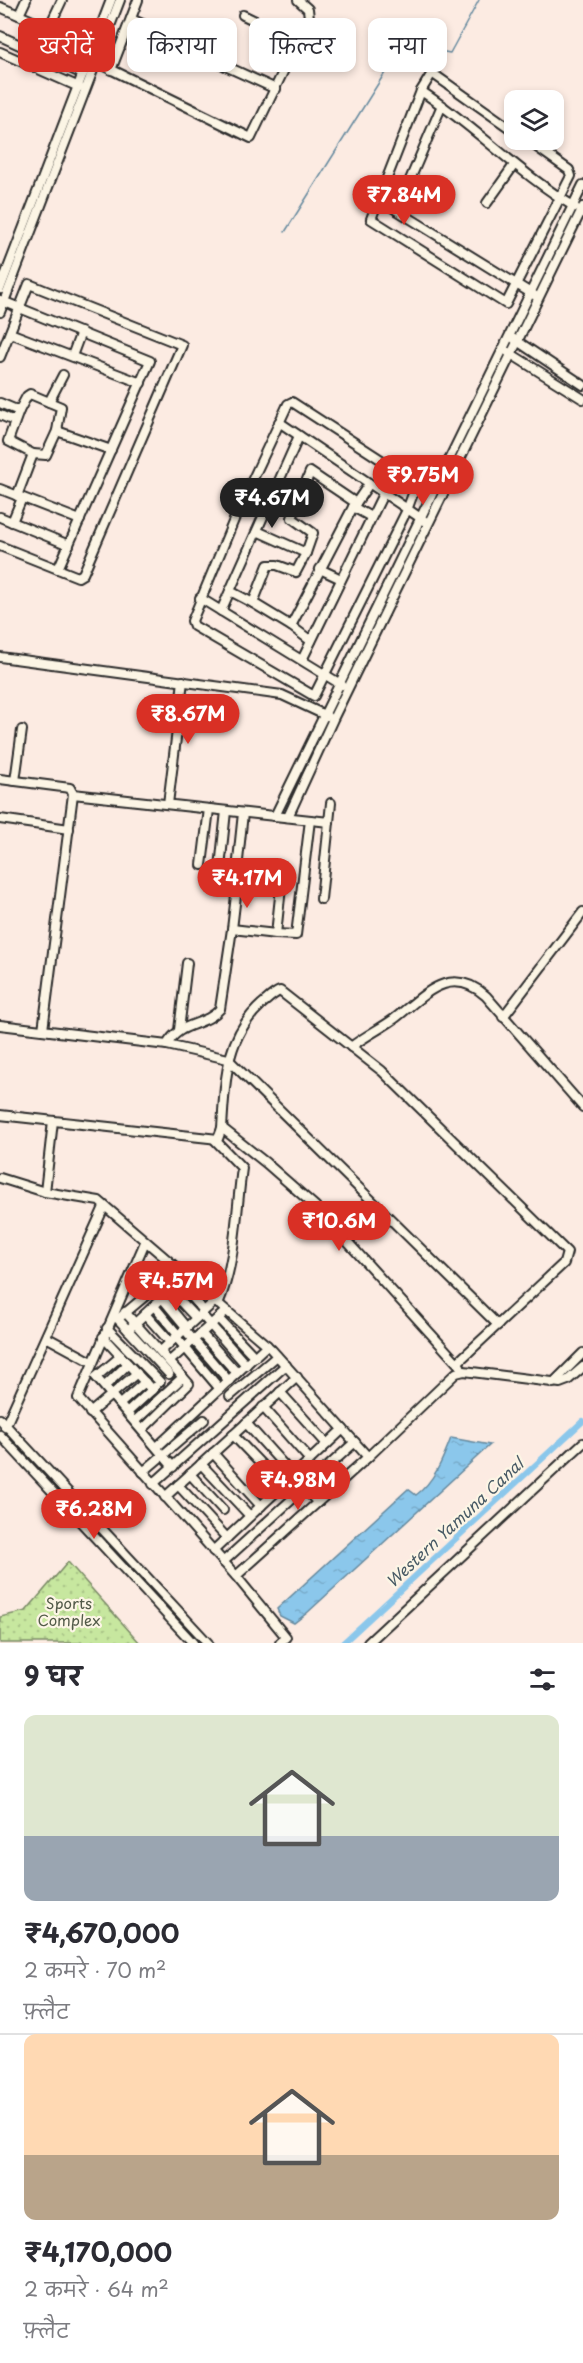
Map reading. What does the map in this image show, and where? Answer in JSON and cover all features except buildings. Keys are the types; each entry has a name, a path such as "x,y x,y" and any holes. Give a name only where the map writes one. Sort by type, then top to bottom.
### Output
{"street":[{"path":"19,15 26,0"},
{"path":"54,18 62,0"},
{"path":"0,289 76,86 111,0"},
{"path":"113,18 120,0"},
{"path":"131,18 138,0"},
{"path":"298,0 307,6 310,15 308,18"},
{"path":"0,7 26,18"},
{"path":"243,15 249,18"},
{"path":"115,60 127,29"},
{"path":"0,36 18,44"},
{"path":"0,52 86,90"},
{"path":"237,71 276,88"},
{"path":"0,312 2,301 92,72"},
{"path":"115,72 249,139 253,137 283,72"},
{"path":"504,123 434,72 420,91 377,198 371,215 373,220 504,304 561,197 571,173 540,150"},
{"path":"81,73 90,77"},
{"path":"275,816 510,336 535,296 582,208 573,205 514,165 442,105 420,91"},
{"path":"397,210 442,105"},
{"path":"487,203 514,165"},
{"path":"288,817 333,719 518,341 583,185"},
{"path":"377,198 535,296"},
{"path":"0,357 30,284 182,345 83,574 78,577 0,546"},
{"path":"2,301 150,360 58,569"},
{"path":"72,356 81,332"},
{"path":"10,333 141,383"},
{"path":"510,336 583,386"},
{"path":"504,349 583,399"},
{"path":"49,402 63,375"},
{"path":"28,395 62,409 57,431 46,454 33,454 9,444 8,439 19,411 28,395"},
{"path":"292,402 417,481 407,510 315,695 312,696 194,626 192,621 200,598 288,404 292,402"},
{"path":"0,404 19,411"},
{"path":"0,415 14,421"},
{"path":"279,422 429,524"},
{"path":"57,431 111,450"},
{"path":"221,611 299,436"},
{"path":"12,522 33,454"},
{"path":"253,603 268,565 277,565 295,573 306,553 313,532 292,518 310,472 370,517"},
{"path":"291,626 354,505 369,484"},
{"path":"0,489 80,520"},
{"path":"302,660 383,494"},
{"path":"0,518 69,544"},
{"path":"257,531 306,553"},
{"path":"320,569 341,579"},
{"path":"230,591 291,626 311,641"},
{"path":"200,598 348,689"},
{"path":"0,657 282,695 333,719"},
{"path":"168,804 183,681"},
{"path":"15,781 22,730"},
{"path":"0,779 70,788 73,794 43,1030"},
{"path":"73,794 329,822"},
{"path":"321,899 331,803"},
{"path":"202,865 208,809"},
{"path":"220,868 226,811"},
{"path":"237,870 243,813"},
{"path":"0,819 69,829"},
{"path":"232,929 296,935 310,820"},
{"path":"276,934 282,878"},
{"path":"169,1041 179,1030 214,1015 220,1009 237,887"},
{"path":"503,1017 583,912"},
{"path":"179,1030 187,963"},
{"path":"351,1047 441,983 464,983 475,987 583,1107"},
{"path":"215,1140 220,1136 222,1128 228,1059 250,1015 279,991 401,1089 567,1252 564,1263 458,1362"},
{"path":"0,1025 169,1041 228,1059 498,1325"},
{"path":"0,1115 215,1140 242,1168 227,1270 216,1302 161,1351"},
{"path":"45,1192 53,1121"},
{"path":"222,1128 315,1206 464,1371"},
{"path":"0,1178 45,1192 97,1200 267,1345 368,1457"},
{"path":"104,1207 46,1337 3,1422 0,1434 193,1643"},
{"path":"145,1242 116,1317 107,1328 78,1398 236,1576 286,1638 280,1643"},
{"path":"137,1288 168,1261"},
{"path":"116,1317 126,1312 177,1268"},
{"path":"128,1330 186,1276"},
{"path":"162,1282 200,1314"},
{"path":"178,1282 200,1314 246,1365"},
{"path":"162,1298 184,1348 220,1389"},
{"path":"154,1306 179,1334"},
{"path":"170,1361 226,1311"},
{"path":"126,1312 176,1368 189,1387 142,1430"},
{"path":"145,1314 194,1340 229,1381"},
{"path":"116,1317 169,1374"},
{"path":"218,1318 255,1357"},
{"path":"107,1328 160,1382"},
{"path":"201,1333 237,1373"},
{"path":"46,1337 92,1362"},
{"path":"103,1337 152,1390"},
{"path":"157,1447 267,1345"},
{"path":"553,1383 583,1353"},
{"path":"96,1377 121,1356"},
{"path":"230,1396 278,1356"},
{"path":"105,1386 128,1364"},
{"path":"153,1484 286,1365"},
{"path":"236,1576 368,1457 456,1373 464,1371 553,1383 568,1380 583,1367"},
{"path":"128,1412 176,1368"},
{"path":"90,1413 137,1373"},
{"path":"86,1375 96,1377 113,1394 173,1467"},
{"path":"135,1421 183,1377"},
{"path":"165,1497 297,1377"},
{"path":"120,1404 145,1382"},
{"path":"280,1392 327,1444"},
{"path":"263,1407 310,1460"},
{"path":"143,1472 204,1420"},
{"path":"3,1422 208,1643"},
{"path":"246,1423 317,1502"},
{"path":"213,1551 343,1429"},
{"path":"233,1435 282,1486"},
{"path":"223,1562 355,1442"},
{"path":"368,1643 583,1443"},
{"path":"213,1453 261,1506"},
{"path":"201,1464 250,1516"},
{"path":"190,1474 223,1510"},
{"path":"178,1485 227,1538"}],"green space":[{"name":"Sports Complex","path":"68,1562 140,1643 0,1643 0,1617 26,1611"}],"water":[{"path":"451,1438 490,1445 307,1613 294,1623 280,1616 277,1609 408,1489 416,1495 428,1484"}],"waterway":[{"path":"285,232 403,44 450,53 479,0"},
{"name":"Western Yamuna Canal","path":"343,1643 583,1421"}]}
